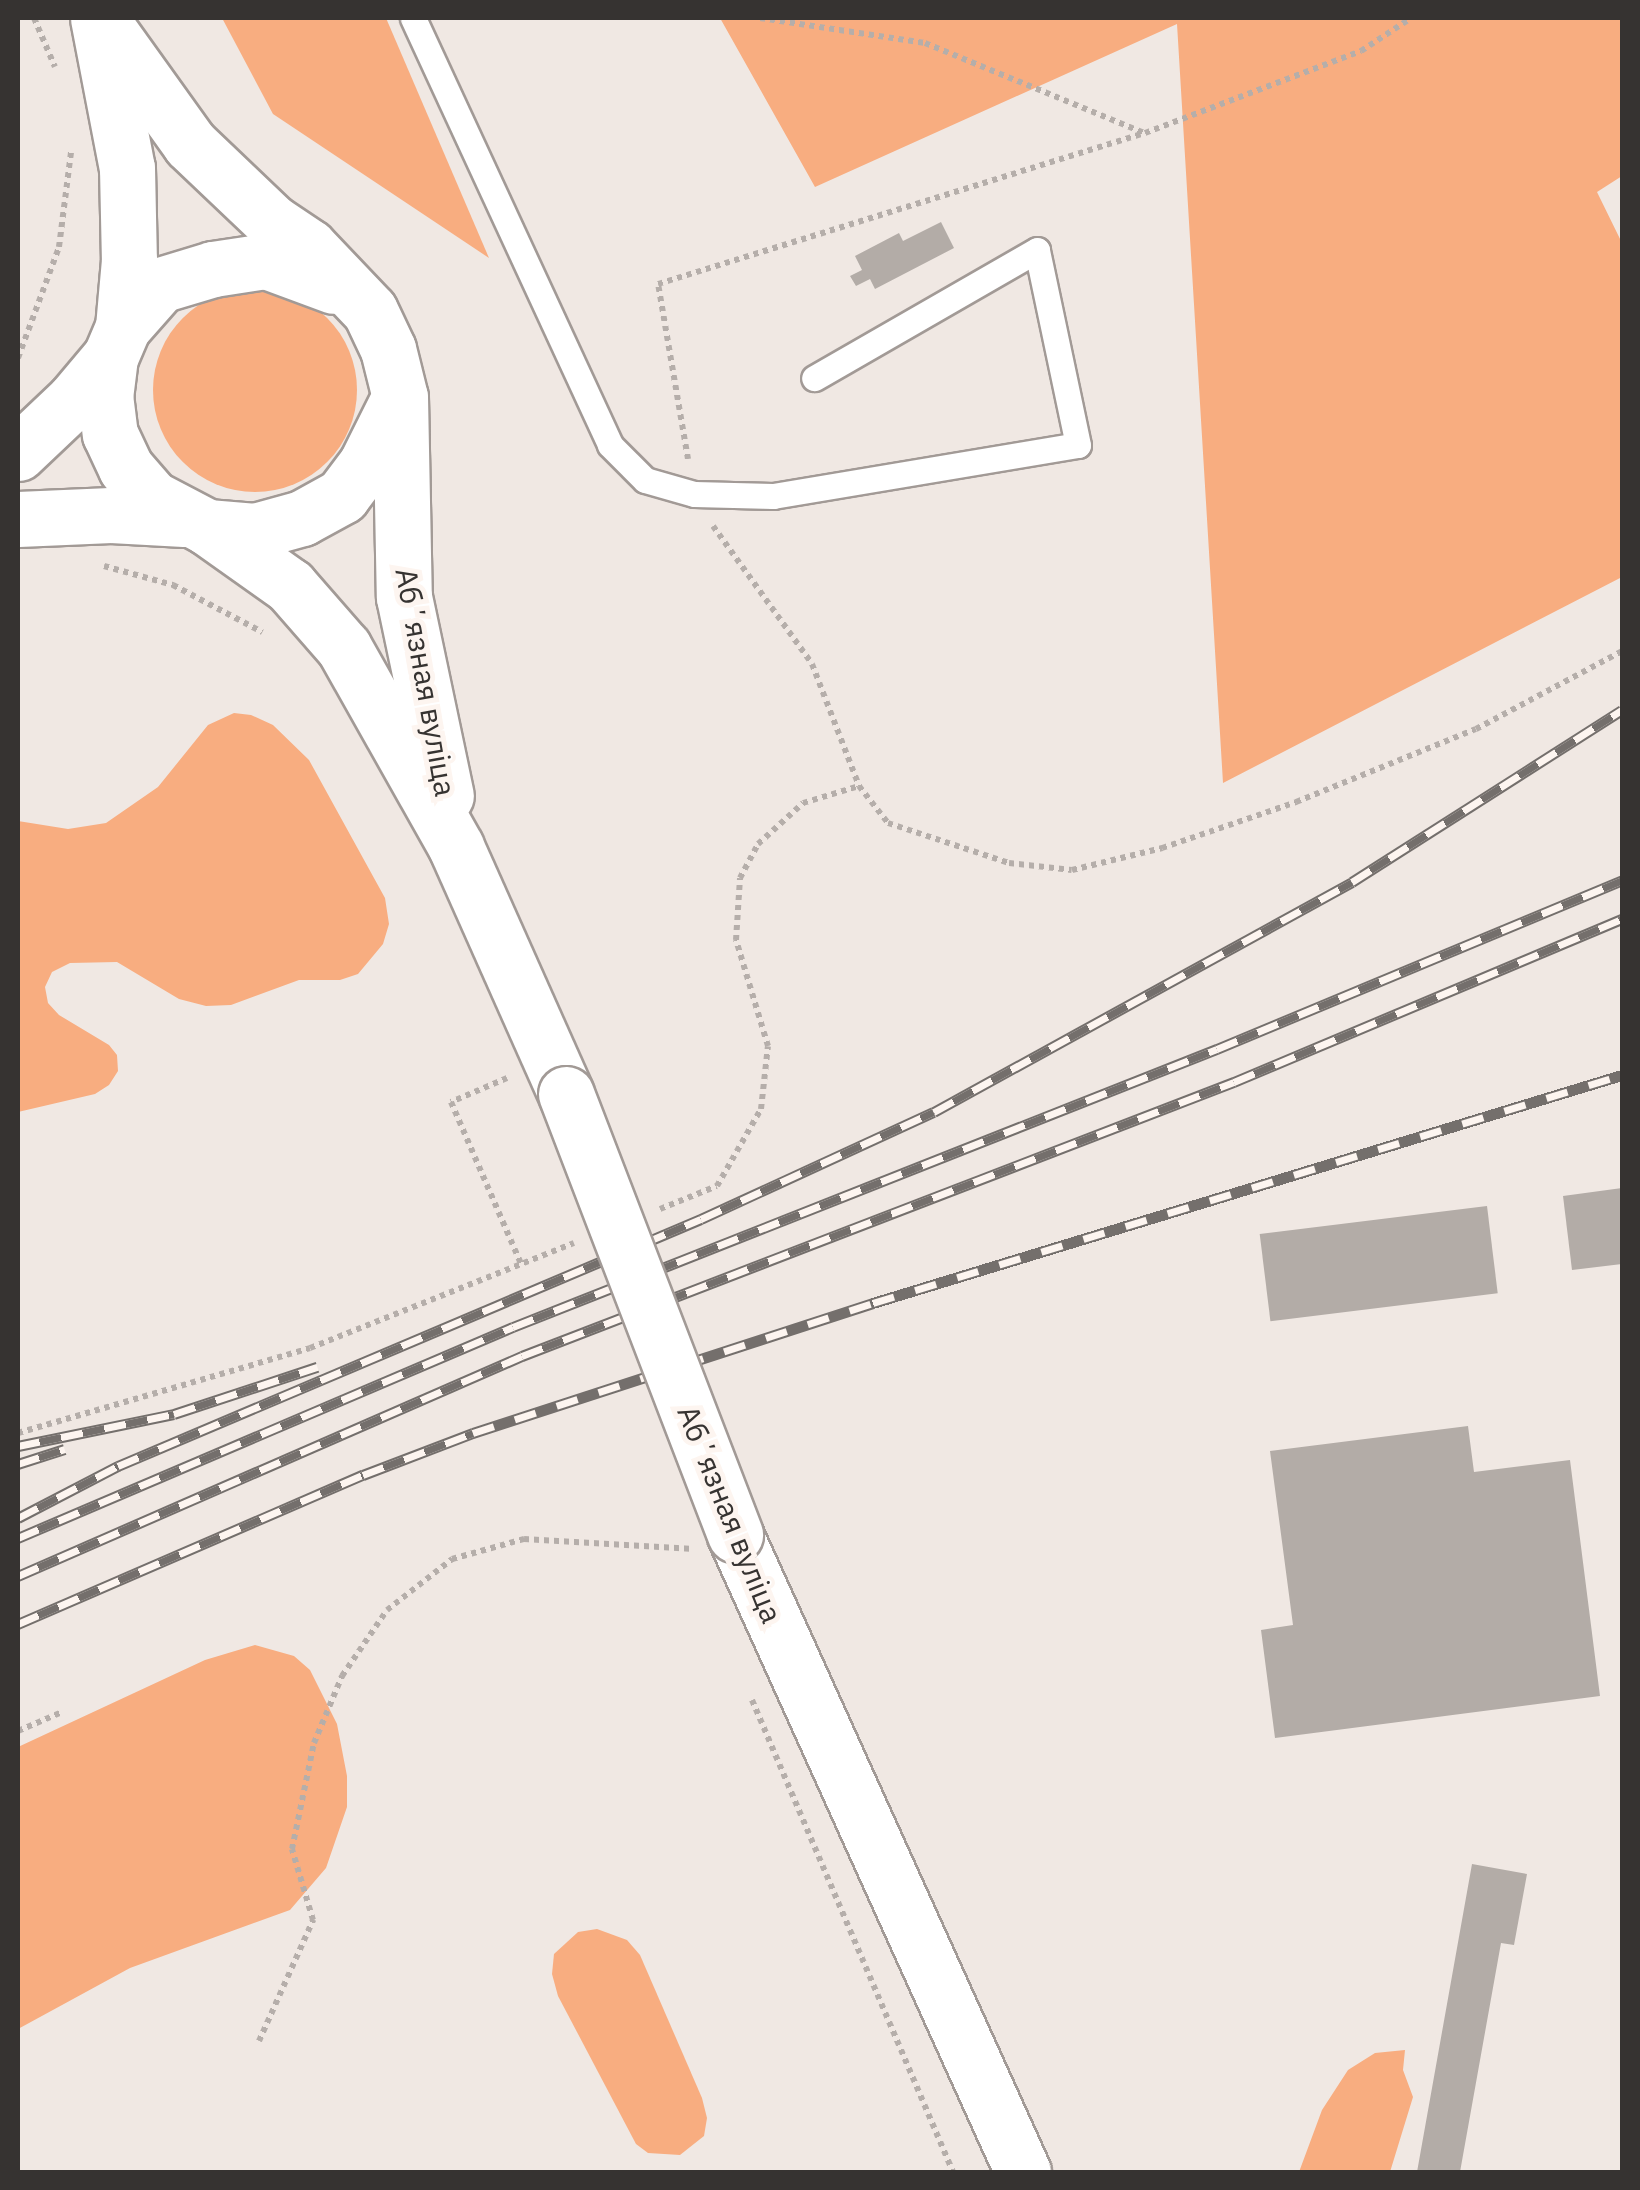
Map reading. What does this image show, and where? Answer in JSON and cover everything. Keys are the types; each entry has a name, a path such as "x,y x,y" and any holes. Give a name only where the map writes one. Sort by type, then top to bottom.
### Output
{"main road":[{"name":"Абʼязная вуліца","path":"99,18 190,144 272,222 309,247 370,311 388,349 400,396 404,597 456,847"},
{"name":"Абʼязная вуліца","path":"99,18 128,168 128,260 104,396 110,434 126,468 152,498 290,586 344,648 456,847 566,1094 716,1543 1023,2172"},
{"path":"18,453 74,400 160,285 213,268 266,261 349,292"},
{"path":"18,519 111,515 255,530 302,518 342,496 366,464 400,396"}],"lane":[{"path":"413,18 610,444 645,480 694,494 773,496 1078,445 1037,250 814,378"}],"path":[{"path":"34,18 56,70"},
{"path":"760,18 925,44 1145,133"},
{"path":"1411,18 1361,51 1145,133 658,284 694,494 728,552 812,664 859,786 888,823 1009,863 1072,870 1162,848 1296,802 1476,729 1622,651"},
{"path":"18,358 59,247 72,150"},
{"path":"86,565 172,585 272,639"},
{"path":"646,1214 717,1186 760,1108 768,1046 736,940 740,878 758,844 803,803 859,786"},
{"path":"504,1060 512,1075 451,1102 521,1264"},
{"path":"18,1432 310,1348 592,1236"},
{"path":"259,2040 313,1920 292,1849 314,1743 342,1676 387,1610 452,1558 524,1538 716,1543"},
{"path":"746,1688 953,2172"},
{"path":"18,1731 62,1712"}],"shaded area":[{"path":"222,18 386,18 489,258 273,114"},
{"path":"720,18 1622,18 1622,176 1597,192 1622,243 1622,577 1223,783 1177,24 815,187"},
{"path":"255,288 294,296 327,318 349,351 357,390 349,429 327,462 294,484 255,492 216,484 183,462 161,429 153,390 161,351 183,318 216,296"},
{"path":"234,713 251,715 273,725 309,760 385,898 389,924 383,944 358,974 340,980 299,980 231,1005 206,1006 179,999 117,962 70,963 52,972 45,987 48,1003 59,1015 109,1045 117,1055 118,1071 109,1085 95,1094 18,1112 18,821 68,829 106,823 158,787 208,725"},
{"path":"255,1645 294,1656 310,1670 337,1724 347,1776 347,1807 326,1868 290,1910 130,1968 18,2029 18,1747 205,1660"},
{"path":"597,1929 627,1940 640,1955 702,2098 707,2118 704,2136 680,2155 648,2153 636,2144 558,1996 552,1974 554,1954 578,1932"},
{"path":"1405,2050 1403,2070 1413,2097 1390,2172 1299,2172 1322,2110 1348,2070 1375,2053"}],"building":[{"path":"941,222 954,248 875,289 870,279 856,286 850,276 862,270 855,256 899,233 903,241"},
{"path":"1622,1188 1622,1264 1572,1270 1563,1196"},
{"path":"1487,1206 1498,1293 1270,1321 1260,1234"},
{"path":"1468,1426 1474,1472 1570,1460 1600,1696 1275,1738 1261,1630 1293,1625 1270,1451"},
{"path":"1472,1864 1527,1874 1514,1945 1501,1943 1460,2172 1417,2172"}],"railway":[{"path":"18,1518 118,1466 701,1219 934,1112 1352,882 1622,710"},
{"path":"18,1538 513,1327 1217,1049 1622,880"},
{"path":"18,1576 522,1356 1234,1082 1622,919"},
{"path":"18,1624 363,1475 473,1433 873,1303 1622,1075"},
{"path":"18,1446 174,1414 317,1367"},
{"path":"18,1464 65,1449"}]}
